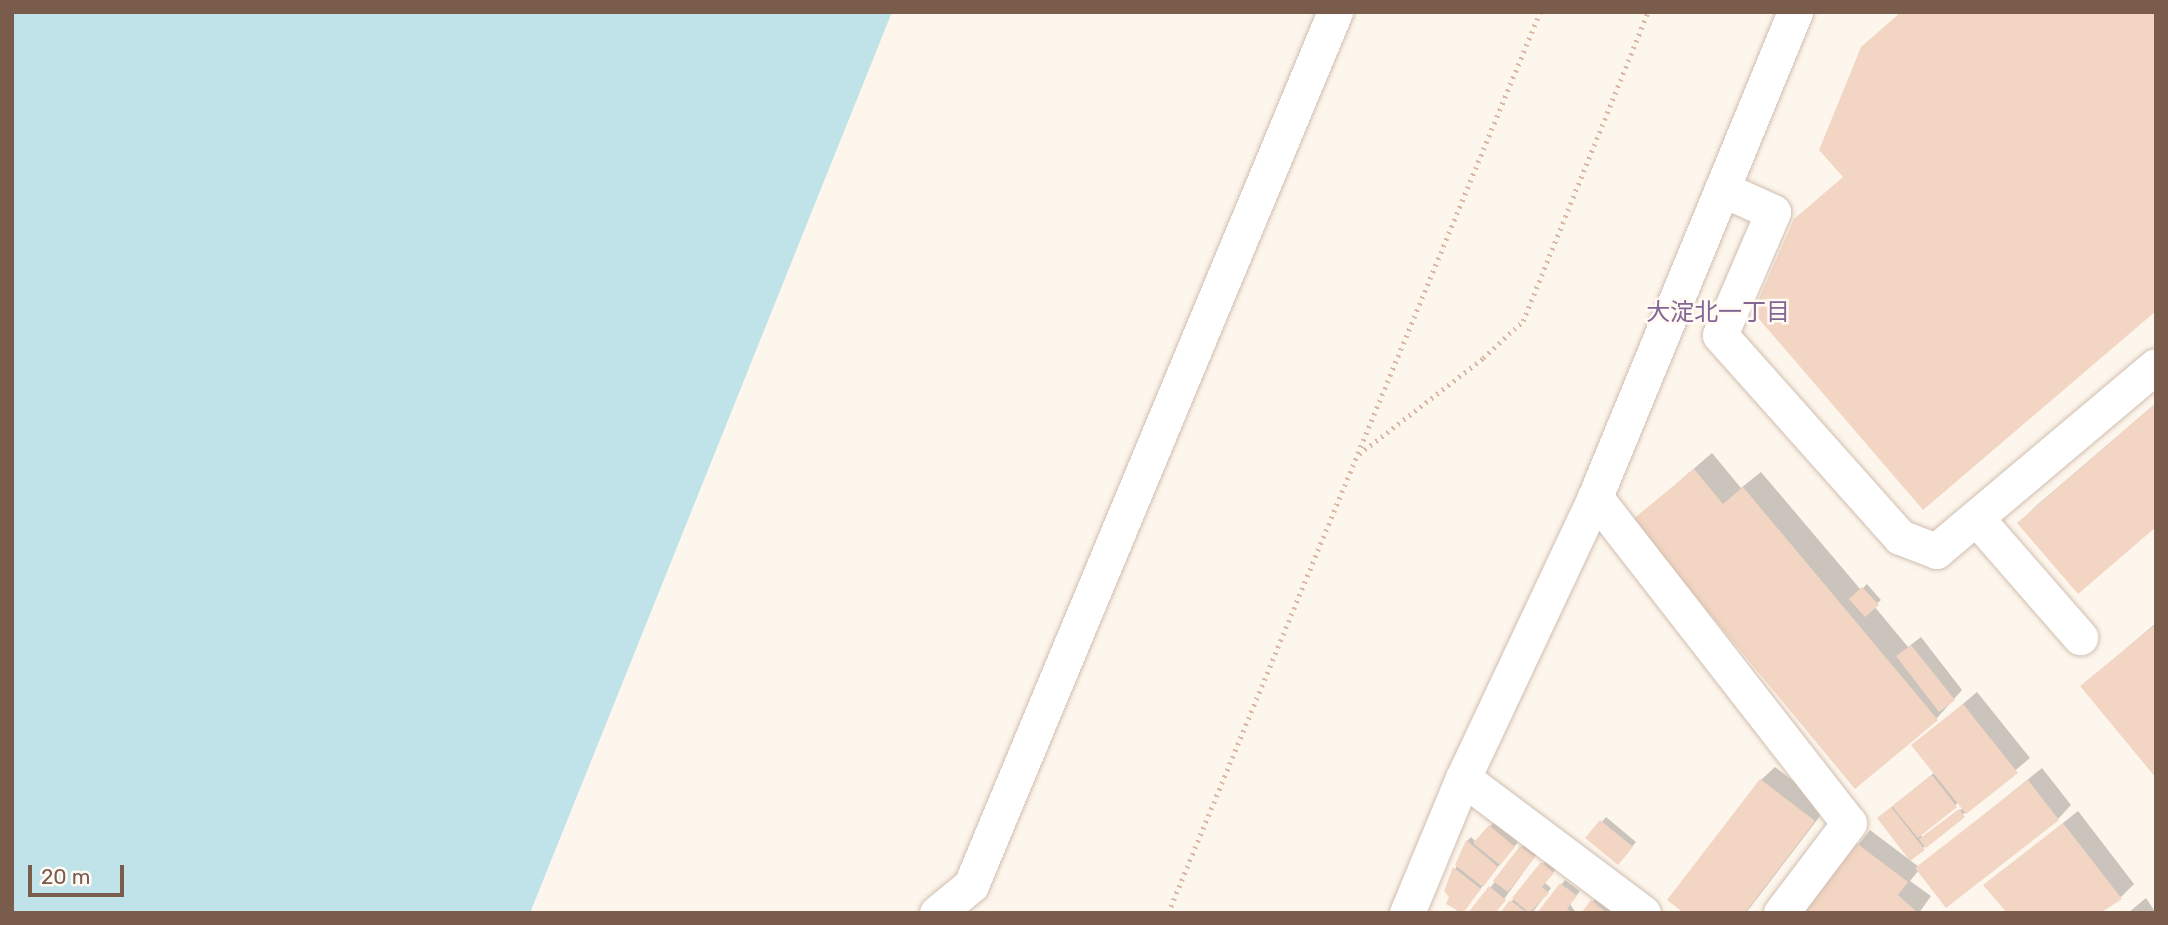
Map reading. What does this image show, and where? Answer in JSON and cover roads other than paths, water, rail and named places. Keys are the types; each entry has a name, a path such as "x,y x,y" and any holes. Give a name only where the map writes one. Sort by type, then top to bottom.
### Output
{"street":[{"path":"937,913 971,885 1335,12"},
{"path":"1420,906 1462,778 1595,496 1795,12"},
{"path":"1722,189 1773,212 1720,335 1900,537 1936,551 2156,366"},
{"path":"1595,496 1849,823 1781,913"},
{"path":"1977,519 2080,637"},
{"path":"1462,778 1643,913"}],"water":[{"path":"12,12 892,12 530,913 12,913"}],"district":[{"name":"大淀北一丁目","path":"1718,313"}]}
